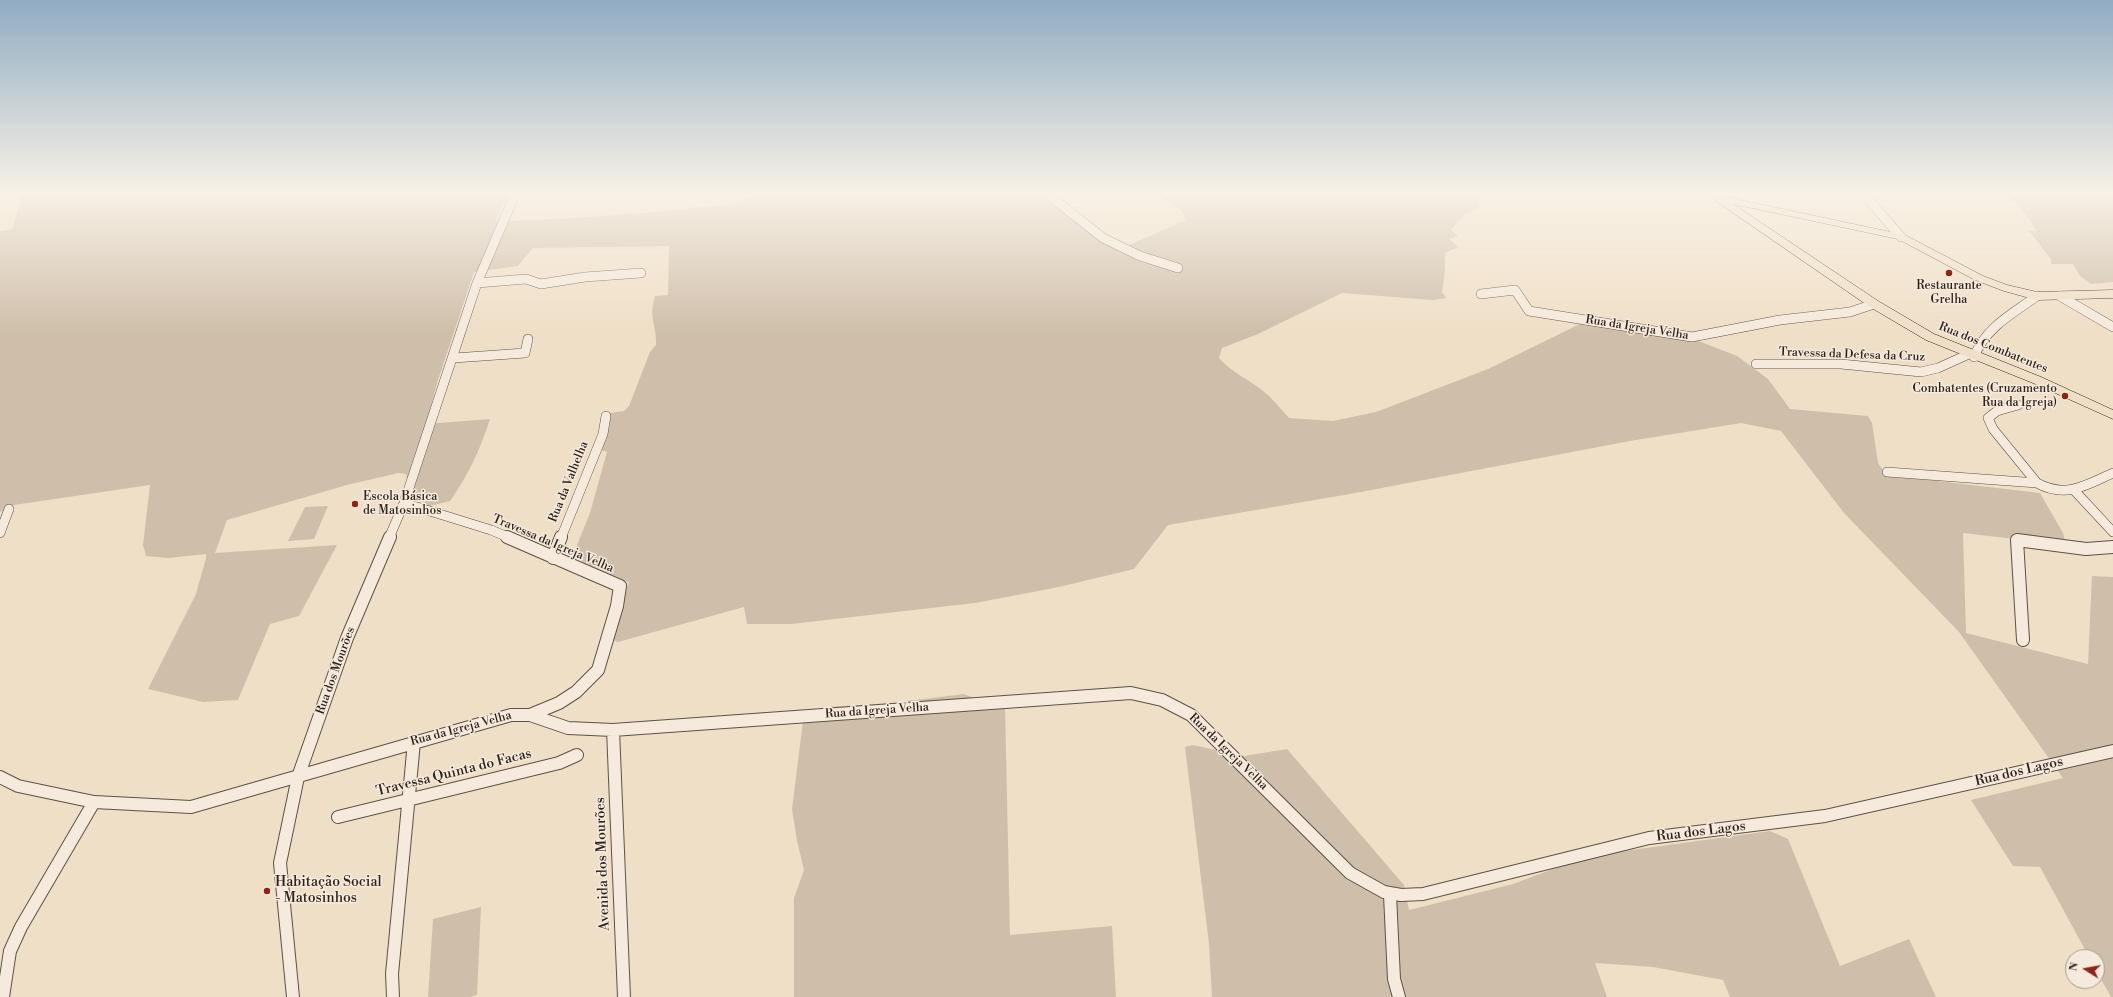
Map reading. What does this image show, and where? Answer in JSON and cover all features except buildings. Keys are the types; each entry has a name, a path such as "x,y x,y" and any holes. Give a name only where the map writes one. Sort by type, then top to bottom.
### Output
{"main road":[{"name":"Rua dos Combatentes","path":"1776,239 1874,304 1939,342 1971,356 2037,380 2113,415"},
{"path":"1904,239 1979,278 2004,288 2037,296 2113,294"}],"street":[{"name":"Rua dos Mourões","path":"293,997 280,863 298,777 347,638 404,503 454,358 477,282 496,239"},
{"path":"1104,239 1140,256 1178,268"},
{"path":"477,282 526,279 541,284 585,277 640,273"},
{"name":"Rua da Igreja Velha","path":"1481,294 1515,290 1530,310 1692,337 1780,320 1850,312 1874,304"},
{"path":"1971,356 1980,339 1999,321 2037,296"},
{"path":"2060,296 2113,327"},
{"path":"454,358 525,353 528,339"},
{"name":"Travessa da Defesa da Cruz","path":"1756,364 1841,364 1921,372 1938,368 1971,356"},
{"path":"2018,405 1996,412 1988,418 1993,428 2037,483 2053,492 2062,493 2113,473"},
{"name":"Rua da Valhelha","path":"553,558 603,434 606,416"},
{"path":"1887,472 2037,483"},
{"path":"2073,489 2113,532"},
{"name":"Travessa da Igreja Velha","path":"404,503 491,530 620,586 618,608 607,637 598,669 583,688 556,705 530,715"},
{"path":"0,533 9,509"},
{"path":"2023,640 2017,540 2086,549 2113,547"},
{"name":"Rua da Igreja Velha","path":"0,777 18,786 94,802 191,807 503,716 530,715 568,728 613,730 1131,693 1154,696 1176,704 1191,715 1350,873 1371,887 1390,895"},
{"name":"Avenida dos Mourões","path":"613,730 624,997"},
{"path":"393,997 392,974 414,742"},
{"name":"Rua dos Lagos","path":"1390,895 1423,894 1649,838 1825,816 2113,751"},
{"name":"Travessa Quinta do Facas","path":"338,817 559,762 577,755"},
{"path":"3,997 10,951 21,927 94,802"},
{"path":"1390,895 1394,979 1399,997"}],"shaded area":[{"path":"0,239 1109,239 1122,248 1144,239 1450,239 1449,239 1458,247 1445,253 1445,271 1442,292 1446,298 1433,300 1342,293 1258,334 1222,348 1219,358 1235,372 1266,393 1289,418 1333,421 1376,412 1488,369 1586,321 1683,335 1737,356 1768,379 1790,409 1868,416 1872,423 1878,463 1886,475 2040,493 2063,533 2066,545 1963,533 1966,633 2088,664 2092,576 2113,577 2113,997 2111,997 2105,986 2105,949 2085,949 2040,867 2013,866 1971,800 2063,778 1959,632 1844,513 1781,431 1741,423 1630,441 1350,494 1168,525 1134,569 1059,587 975,603 791,624 747,624 744,607 618,642 612,640 617,617 629,582 585,563 573,555 590,513 607,452 601,450 609,427 611,413 624,411 629,406 650,352 656,345 652,310 655,296 668,295 669,246 533,248 518,266 474,272 437,383 426,424 490,419 473,462 450,501 430,506 424,503 415,497 410,491 406,474 398,473 347,485 227,520 215,553 337,545 299,616 270,624 238,700 203,702 148,689 196,594 206,558 206,554 168,558 146,556 143,545 150,485 14,505 0,512"},
{"path":"2035,239 2113,239 2113,282 2091,284 2079,275 2073,264 2051,264 2051,259"},
{"path":"328,506 314,539 288,541 305,507"},
{"path":"964,694 998,707 1005,706 1010,935 1112,926 1116,997 794,997 794,898 804,870 797,841 792,809 804,713 827,707 891,703"},
{"path":"1193,745 1244,756 1287,749 1404,885 1409,910 1513,884 1588,856 1770,831 1788,839 1840,966 1909,939 1936,997 1730,997 1723,980 1653,967 1595,963 1607,997 1212,997 1209,944 1185,747"},
{"path":"481,907 477,995 470,997 428,997 433,919"}],"place":[{"name":"Restaurante Grelha","path":"1949,273"},
{"name":"Combatentes (Cruzamento Rua da Igreja)","path":"2065,396"},
{"name":"Escola Básica de Matosinhos","path":"355,504"},
{"name":"Habitação Social - Matosinhos","path":"267,891"}]}
